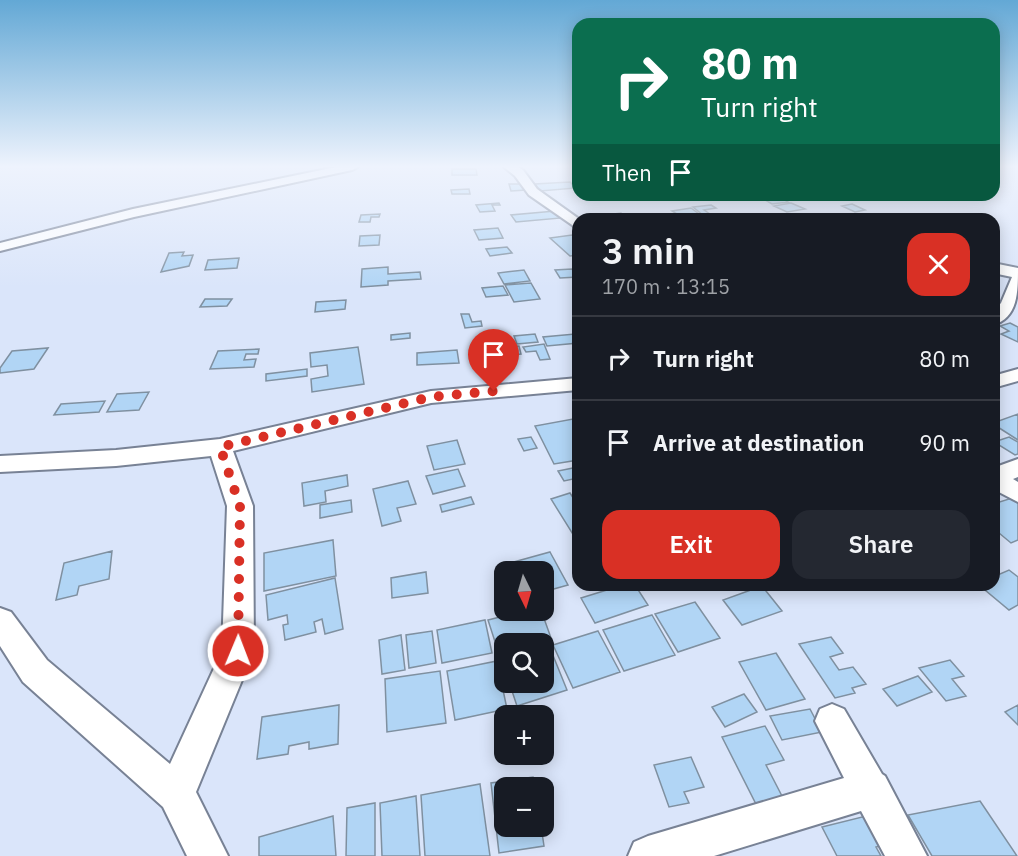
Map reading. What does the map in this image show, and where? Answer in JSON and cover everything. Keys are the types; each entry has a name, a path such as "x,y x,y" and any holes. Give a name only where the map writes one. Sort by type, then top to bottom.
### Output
{"street":[{"path":"0,247 162,207"},
{"path":"553,207 572,221"},
{"path":"1000,269 1018,273"},
{"path":"1000,316 1014,299 1018,280"},
{"path":"1000,380 1018,375"},
{"path":"0,464 116,458 220,447 431,397 572,385"},
{"path":"176,794 238,651 240,506 220,447"},
{"path":"1000,475 1018,467"},
{"path":"1000,482 1018,493"},
{"path":"0,621 35,671 176,794 208,856"},
{"path":"832,721 872,789 907,856"},
{"path":"648,856 872,789"}],"building":[{"path":"477,207 493,207 495,211 480,212"},
{"path":"693,207 716,208 704,210 708,213 700,213"},
{"path":"776,207 805,209 787,212"},
{"path":"844,207 858,207 865,210 855,212"},
{"path":"691,208 698,213 675,213 672,211"},
{"path":"555,211 561,218 516,222 511,215"},
{"path":"380,214 379,217 371,217 370,222 359,222 361,215"},
{"path":"498,228 503,238 479,240 474,230"},
{"path":"380,235 379,245 359,246 360,236"},
{"path":"572,235 572,256 570,256 550,238"},
{"path":"507,247 512,253 490,256 486,249"},
{"path":"184,252 182,256 193,255 189,266 161,272 169,253"},
{"path":"239,258 237,268 205,270 208,260"},
{"path":"388,267 388,274 420,272 421,279 388,281 388,285 361,287 362,269"},
{"path":"572,269 572,277 560,278 555,270"},
{"path":"524,270 530,281 504,284 498,273"},
{"path":"531,283 540,299 514,302 505,285"},
{"path":"503,286 508,295 486,297 482,288"},
{"path":"205,299 232,299 227,306 200,307"},
{"path":"346,300 345,309 315,312 316,302"},
{"path":"461,314 469,314 472,322 481,321 482,326 465,328"},
{"path":"1010,323 1018,327 1018,342 1001,334 1009,331 1000,326"},
{"path":"410,333 410,338 391,340 391,335"},
{"path":"535,334 538,342 517,344 514,336"},
{"path":"572,334 572,344 547,346 543,337"},
{"path":"544,344 550,359 540,360 536,351 526,352 523,347"},
{"path":"519,346 521,354 502,356 500,347"},
{"path":"358,347 364,384 312,392 311,379 328,376 327,365 311,367 310,353"},
{"path":"48,348 34,369 0,373 0,368 12,351"},
{"path":"495,348 498,355 488,356 491,366 478,367 474,349"},
{"path":"259,349 258,354 246,354 244,360 256,359 254,367 210,369 218,351"},
{"path":"457,350 459,363 417,365 417,353"},
{"path":"307,369 307,376 266,381 266,374"},
{"path":"149,392 139,410 107,412 117,394"},
{"path":"105,401 99,412 54,415 61,404"},
{"path":"1018,414 1018,440 1000,428 1000,420"},
{"path":"572,419 572,461 554,464 535,426"},
{"path":"531,437 537,448 524,451 518,439"},
{"path":"1009,437 1018,442 1018,454 1015,455 1000,446 1000,440"},
{"path":"457,440 465,464 434,470 427,446"},
{"path":"572,468 572,479 564,481 558,471"},
{"path":"458,469 465,486 433,494 426,476"},
{"path":"347,475 348,486 325,491 326,502 304,506 302,483"},
{"path":"408,481 416,504 397,508 401,521 382,526 373,489"},
{"path":"570,493 572,496 572,533 551,499"},
{"path":"471,497 474,504 442,512 440,505"},
{"path":"1012,498 1018,503 1018,540 1011,543 1000,534 1000,502"},
{"path":"351,500 352,512 320,518 320,505"},
{"path":"333,540 336,576 264,591 264,553"},
{"path":"112,551 109,579 79,586 77,595 56,600 64,563"},
{"path":"550,552 568,585 554,589 554,561 517,561"},
{"path":"1009,570 1018,577 1018,605 1009,610 986,591 1000,591 1000,574"},
{"path":"426,572 428,593 392,598 391,578"},
{"path":"335,578 343,629 325,634 322,619 314,622 316,632 285,640 283,625 288,624 287,615 268,620 266,595"},
{"path":"604,591 639,591 648,605 595,623 581,598"},
{"path":"748,591 766,591 782,611 742,625 723,600"},
{"path":"695,602 720,638 678,652 655,614"},
{"path":"652,615 675,655 624,671 603,630"},
{"path":"485,620 492,653 442,663 437,630"},
{"path":"488,620 545,621 549,633 494,633 494,639"},
{"path":"432,631 436,663 409,668 406,635"},
{"path":"598,631 620,672 573,688 554,645"},
{"path":"401,635 405,670 382,674 379,640"},
{"path":"831,637 843,653 830,657 839,670 853,667 866,684 852,688 855,693 835,698 799,644"},
{"path":"776,653 805,699 766,710 739,662"},
{"path":"554,658 567,690 517,705 513,693 554,693"},
{"path":"950,660 964,676 952,679 966,696 946,701 919,668"},
{"path":"494,662 494,693 504,693 506,705 494,705 494,712 455,720 447,671"},
{"path":"440,671 446,723 387,732 385,679"},
{"path":"918,676 932,692 897,706 883,689"},
{"path":"744,694 757,712 725,727 712,707"},
{"path":"339,705 338,744 309,749 309,742 289,746 288,754 257,759 262,717"},
{"path":"1018,705 1018,725 1005,712"},
{"path":"810,709 822,732 782,740 770,716"},
{"path":"765,726 784,760 766,765 783,798 757,806 722,737"},
{"path":"691,757 704,787 684,792 689,803 669,807 654,765"},
{"path":"491,783 494,783 494,809"},
{"path":"480,784 490,856 425,856 421,795"},
{"path":"416,796 420,856 382,856 380,803"},
{"path":"980,801 1017,856 932,856 908,815"},
{"path":"375,803 375,856 346,856 347,808"},
{"path":"870,815 888,844 876,847 881,856 837,856 822,827"},
{"path":"333,816 336,856 259,856 259,837"},
{"path":"497,837 543,837 544,846 499,853"}],"route":[{"path":"238,651 240,506 220,447 431,397 494,391"}]}
